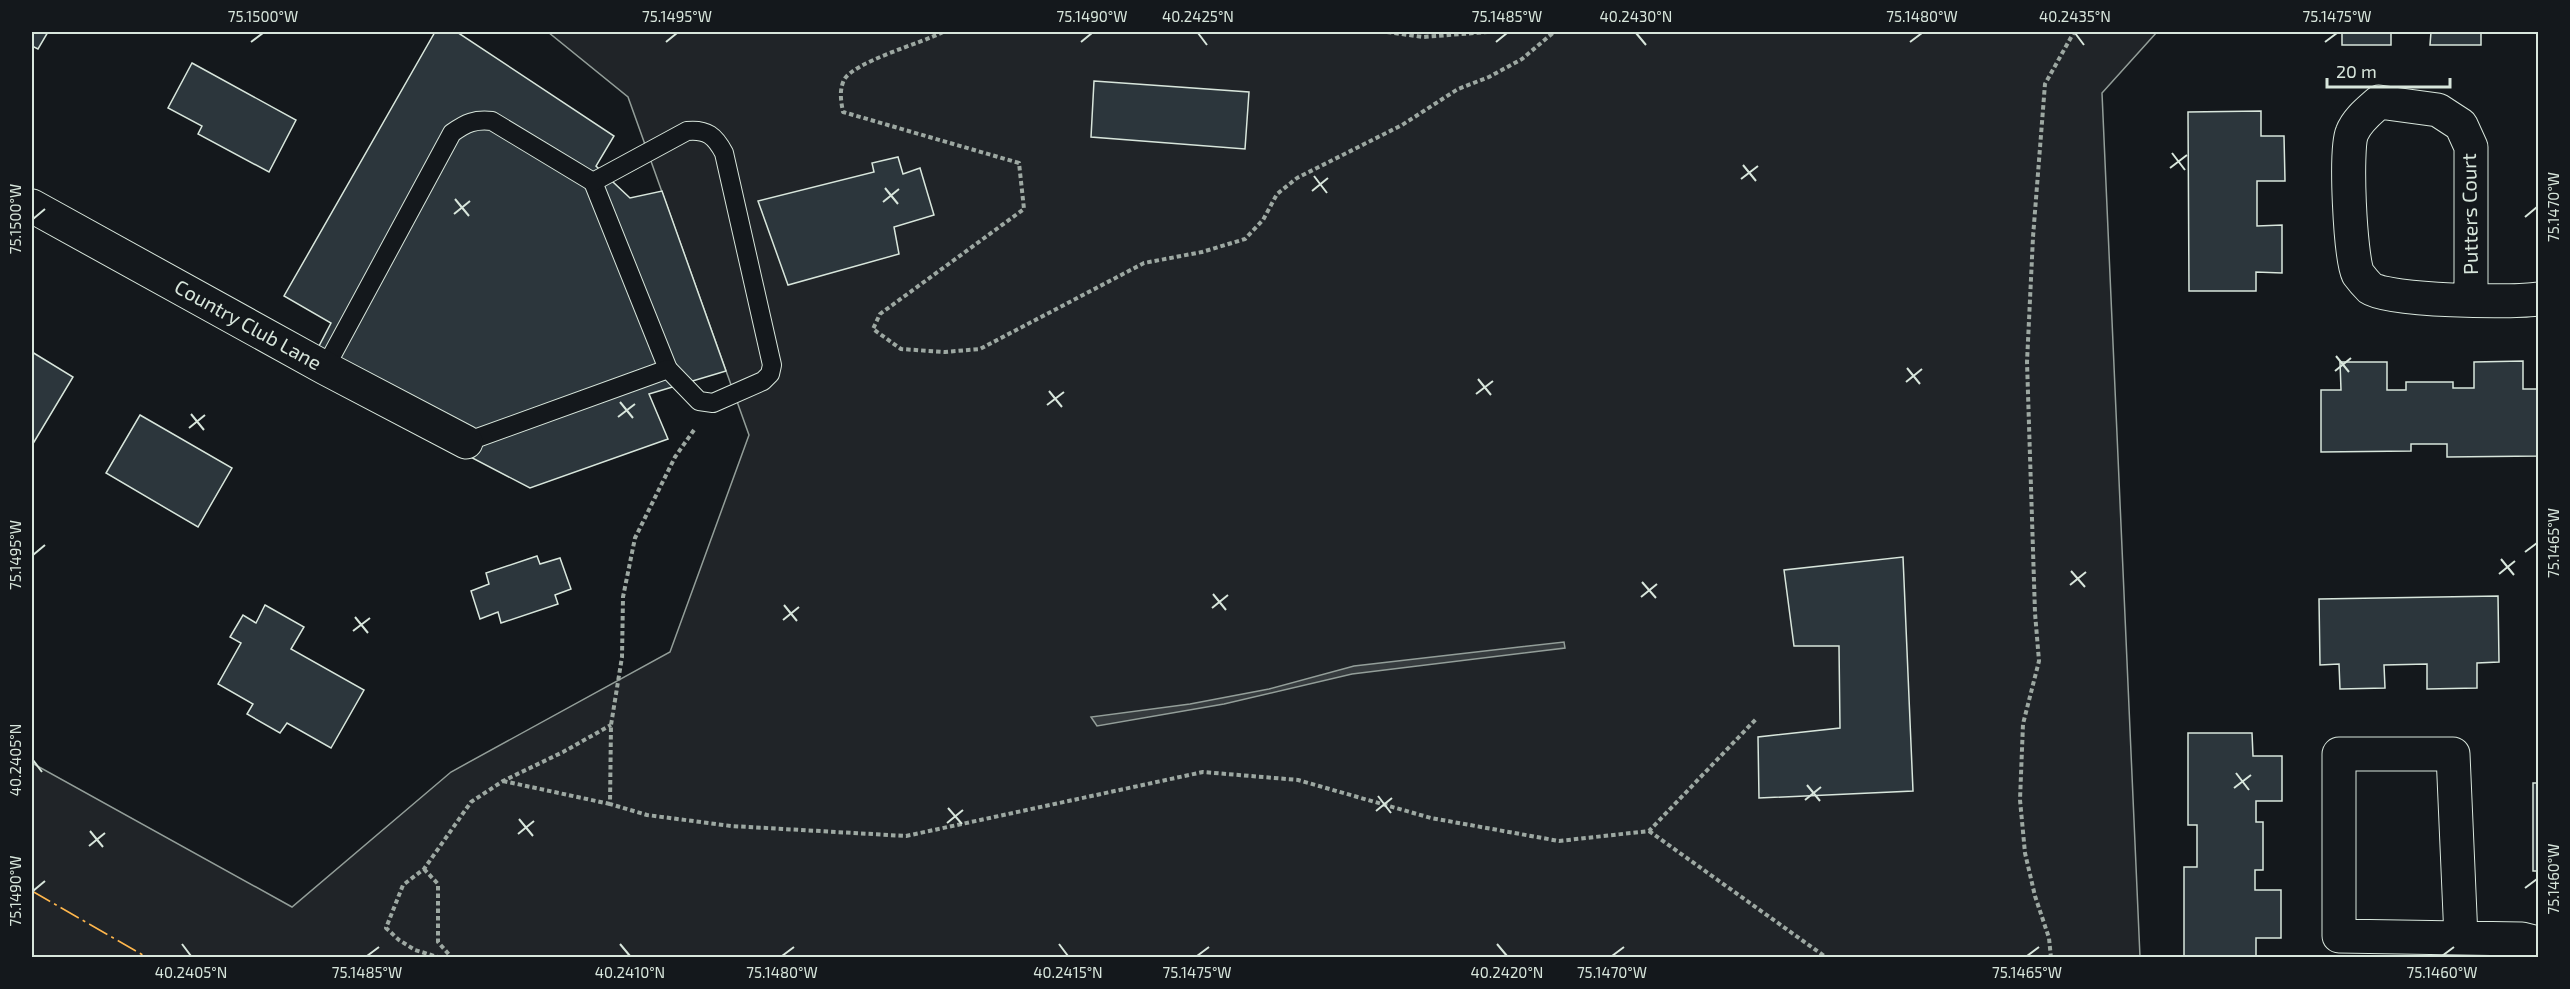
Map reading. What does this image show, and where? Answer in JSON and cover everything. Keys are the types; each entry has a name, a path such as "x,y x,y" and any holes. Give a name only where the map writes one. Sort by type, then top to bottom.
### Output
{"street":[{"name":"Putters Court","path":"2471,299 2470,147 2461,125 2438,110 2379,102 2363,116 2351,134 2349,184 2352,248 2359,274 2371,288 2385,294 2471,299 2538,299"},
{"name":"Country Club Lane","path":"32,206 325,368 466,442"},
{"path":"2461,938 2453,754 2339,754 2339,936 2461,938 2522,939 2538,943"}],"lane":[{"path":"325,368 452,133 463,124 476,120 492,121 593,182 668,369 699,401 713,403 763,381 770,374 772,364 724,153 712,134 701,130 687,131 593,182"},
{"path":"466,442 668,369"}],"path":[{"path":"943,32 861,65 844,79 840,96 843,112 1019,163 1024,209 879,314 873,329 901,349 945,352 980,349 1144,263 1202,252 1245,239 1263,220 1277,194 1297,178 1402,124 1458,89 1489,77 1514,63 1554,32"},
{"path":"1387,32 1423,37 1487,32"},
{"path":"2051,957 2049,938 2035,896 2025,853 2020,800 2023,724 2039,661 2034,613 2027,362 2033,237 2045,84 2074,32"},
{"path":"610,804 611,725 622,657 623,597 635,538 675,457 713,403"},
{"path":"502,782 610,804 647,815 731,826 906,836 1203,772 1298,780 1431,818 1559,841 1649,831 1757,718"},
{"path":"441,957 415,950 386,928 403,885 424,869 471,802 502,782 611,725"},
{"path":"1649,831 1827,957"},
{"path":"424,869 438,884 438,942 452,957"}],"shaded area":[{"path":"548,32 2157,32 2102,93 2140,957 32,957 32,763 292,907 451,772 670,652 749,435 628,97"},
{"path":"1564,642 1565,648 1352,674 1224,704 1097,726 1091,717 1190,704 1269,689 1354,666"}],"building":[{"path":"32,32 48,32 38,49 32,46"},
{"path":"435,32 457,32 614,136 596,166 630,198 662,191 726,371 649,394 668,439 530,488 306,371 331,323 284,296"},
{"path":"2342,32 2391,32 2391,45 2342,45"},
{"path":"2431,32 2481,32 2481,45 2430,45"},
{"path":"192,63 296,120 269,172 198,134 202,126 168,108"},
{"path":"1094,81 1249,92 1245,149 1091,137"},
{"path":"2538,104 2538,195 2537,195"},
{"path":"2261,111 2261,136 2284,136 2285,181 2257,181 2257,226 2282,225 2282,273 2256,272 2256,291 2189,291 2188,112"},
{"path":"898,157 903,174 920,168 934,215 894,227 899,254 788,285 758,201 874,172 872,163"},
{"path":"32,352 73,377 34,442 32,440"},
{"path":"2523,361 2523,389 2538,389 2538,456 2447,457 2447,444 2411,444 2411,451 2321,452 2321,390 2341,390 2340,362 2387,362 2387,390 2406,390 2406,382 2453,382 2453,388 2474,388 2474,362"},
{"path":"140,415 232,468 198,527 106,473"},
{"path":"537,556 540,564 560,558 571,589 555,595 558,604 501,623 498,612 480,619 471,591 489,584 486,573"},
{"path":"1903,557 1913,791 1759,798 1758,737 1840,728 1839,646 1794,646 1784,570"},
{"path":"2498,596 2499,662 2477,663 2477,688 2427,689 2427,664 2384,665 2385,688 2340,689 2339,664 2320,665 2319,599"},
{"path":"265,605 304,627 291,649 364,690 331,748 287,723 280,733 247,714 253,704 218,684 241,643 230,637 243,615 256,623"},
{"path":"2188,733 2252,733 2253,756 2282,756 2282,801 2256,801 2256,822 2263,822 2263,870 2255,870 2255,890 2281,890 2281,938 2256,938 2256,958 2184,958 2184,867 2197,867 2197,825 2188,825"},
{"path":"2533,783 2538,783 2538,871 2533,871"}],"power":[{"path":"32,891 148,958"}]}
